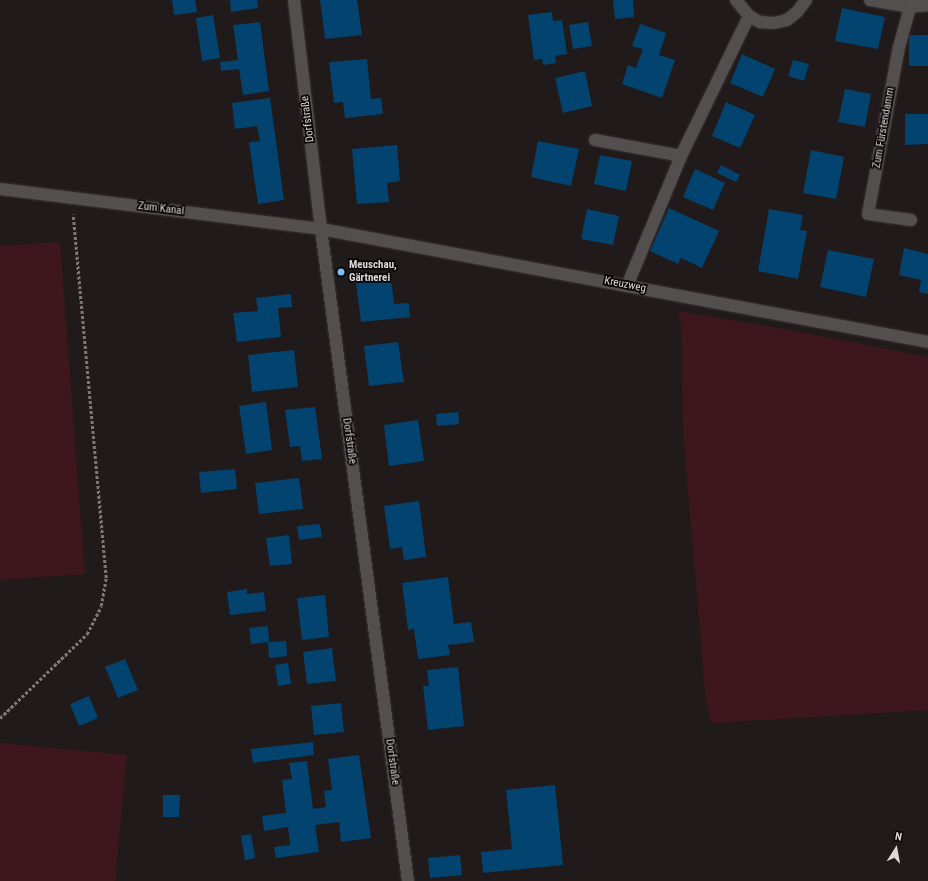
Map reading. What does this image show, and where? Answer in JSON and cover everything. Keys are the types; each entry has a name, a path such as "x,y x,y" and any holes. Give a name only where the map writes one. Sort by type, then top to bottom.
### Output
{"street":[{"name":"Dorfstraße","path":"294,0 321,229 408,881"},
{"path":"736,0 749,16 760,22 774,23 786,20 797,12 806,0"},
{"path":"870,0 928,5"},
{"name":"Zum Fürstendamm","path":"911,4 899,47 868,214 911,220"},
{"path":"627,286 681,156 749,16"},
{"path":"594,140 681,156"},
{"name":"Zum Kanal","path":"0,189 321,229"},
{"name":"Kreuzweg","path":"321,229 928,342"}],"path":[{"path":"0,718 87,634 101,606 106,578 72,198"}],"shaded area":[{"path":"60,242 85,574 0,580 0,246"},
{"path":"677,311 789,330 928,357 928,710 712,723 706,703 683,433 681,325"},
{"path":"0,743 127,755 115,881 0,881"}],"building":[{"path":"172,0 195,0 197,12 174,15"},
{"path":"230,0 257,0 258,8 231,12"},
{"path":"320,0 357,0 362,35 325,39"},
{"path":"613,0 633,0 634,17 615,19"},
{"path":"842,8 885,17 878,49 835,41"},
{"path":"552,12 553,21 562,20 567,54 555,56 556,63 543,65 542,59 534,60 528,15"},
{"path":"213,15 220,58 202,61 196,18"},
{"path":"260,22 269,91 243,95 239,69 221,71 220,62 238,60 233,25"},
{"path":"588,22 592,46 573,49 569,25"},
{"path":"640,24 666,33 659,55 675,60 662,98 622,84 628,65 636,68 643,49 632,46"},
{"path":"909,35 928,35 928,66 909,66"},
{"path":"742,54 775,69 763,97 730,83"},
{"path":"367,59 371,99 381,98 383,114 345,118 343,102 334,103 329,62"},
{"path":"793,60 809,64 804,81 788,76"},
{"path":"585,71 592,106 563,113 555,78"},
{"path":"845,89 871,94 865,127 838,122"},
{"path":"270,98 284,200 258,204 249,142 260,141 257,126 235,129 232,103"},
{"path":"726,102 755,115 740,148 712,136"},
{"path":"905,114 928,114 928,144 905,145"},
{"path":"538,141 579,149 571,186 531,177"},
{"path":"397,145 400,181 387,183 389,202 357,204 352,149"},
{"path":"811,150 844,157 836,199 803,193"},
{"path":"600,155 632,161 626,191 594,184"},
{"path":"721,165 740,175 736,182 717,173"},
{"path":"695,169 725,183 713,210 683,197"},
{"path":"669,208 719,231 702,268 681,258 678,264 650,251"},
{"path":"587,209 619,216 613,245 581,239"},
{"path":"769,209 803,215 800,230 807,231 798,279 758,271"},
{"path":"904,248 928,254 928,294 919,292 921,280 899,275"},
{"path":"828,250 874,259 866,297 820,287"},
{"path":"391,278 394,304 409,303 410,317 361,322 356,282"},
{"path":"291,294 292,307 278,308 281,337 237,342 233,313 258,311 256,298"},
{"path":"398,342 404,382 369,386 364,346"},
{"path":"294,350 298,387 252,392 248,355"},
{"path":"266,402 272,450 246,454 239,406"},
{"path":"315,407 322,459 302,461 300,446 290,447 285,410"},
{"path":"458,412 459,424 437,426 436,414"},
{"path":"418,420 424,461 389,466 384,425"},
{"path":"235,469 237,489 201,493 199,472"},
{"path":"299,478 303,509 259,514 255,483"},
{"path":"419,501 426,557 404,560 402,547 390,549 384,506"},
{"path":"320,524 322,537 299,540 297,526"},
{"path":"289,535 292,564 270,566 266,538"},
{"path":"448,577 454,624 471,622 474,642 448,645 450,655 418,659 414,629 408,630 402,583"},
{"path":"247,589 247,594 264,592 266,611 230,615 227,592"},
{"path":"325,595 329,637 302,640 297,598"},
{"path":"268,626 269,642 286,641 287,656 269,658 268,642 251,644 249,628"},
{"path":"332,648 336,681 307,684 303,652"},
{"path":"125,659 138,690 118,698 105,667"},
{"path":"288,663 291,684 278,686 275,665"},
{"path":"458,667 464,726 428,730 423,686 429,686 427,670"},
{"path":"89,696 98,718 79,726 70,704"},
{"path":"341,703 344,732 314,735 311,706"},
{"path":"313,742 314,755 253,763 251,749"},
{"path":"359,755 371,838 341,842 339,822 315,825 319,852 276,858 274,847 290,845 288,827 264,831 262,816 286,813 282,780 292,779 289,763 307,761 313,809 326,807 324,791 332,790 328,759"},
{"path":"555,785 563,865 483,873 481,852 512,849 506,790"},
{"path":"163,795 180,795 179,817 163,817"},
{"path":"251,834 255,858 245,860 241,836"},
{"path":"460,855 462,875 430,878 428,858"}],"place":[{"name":"Meuschau, Gärtnerei","path":"341,272"}]}
